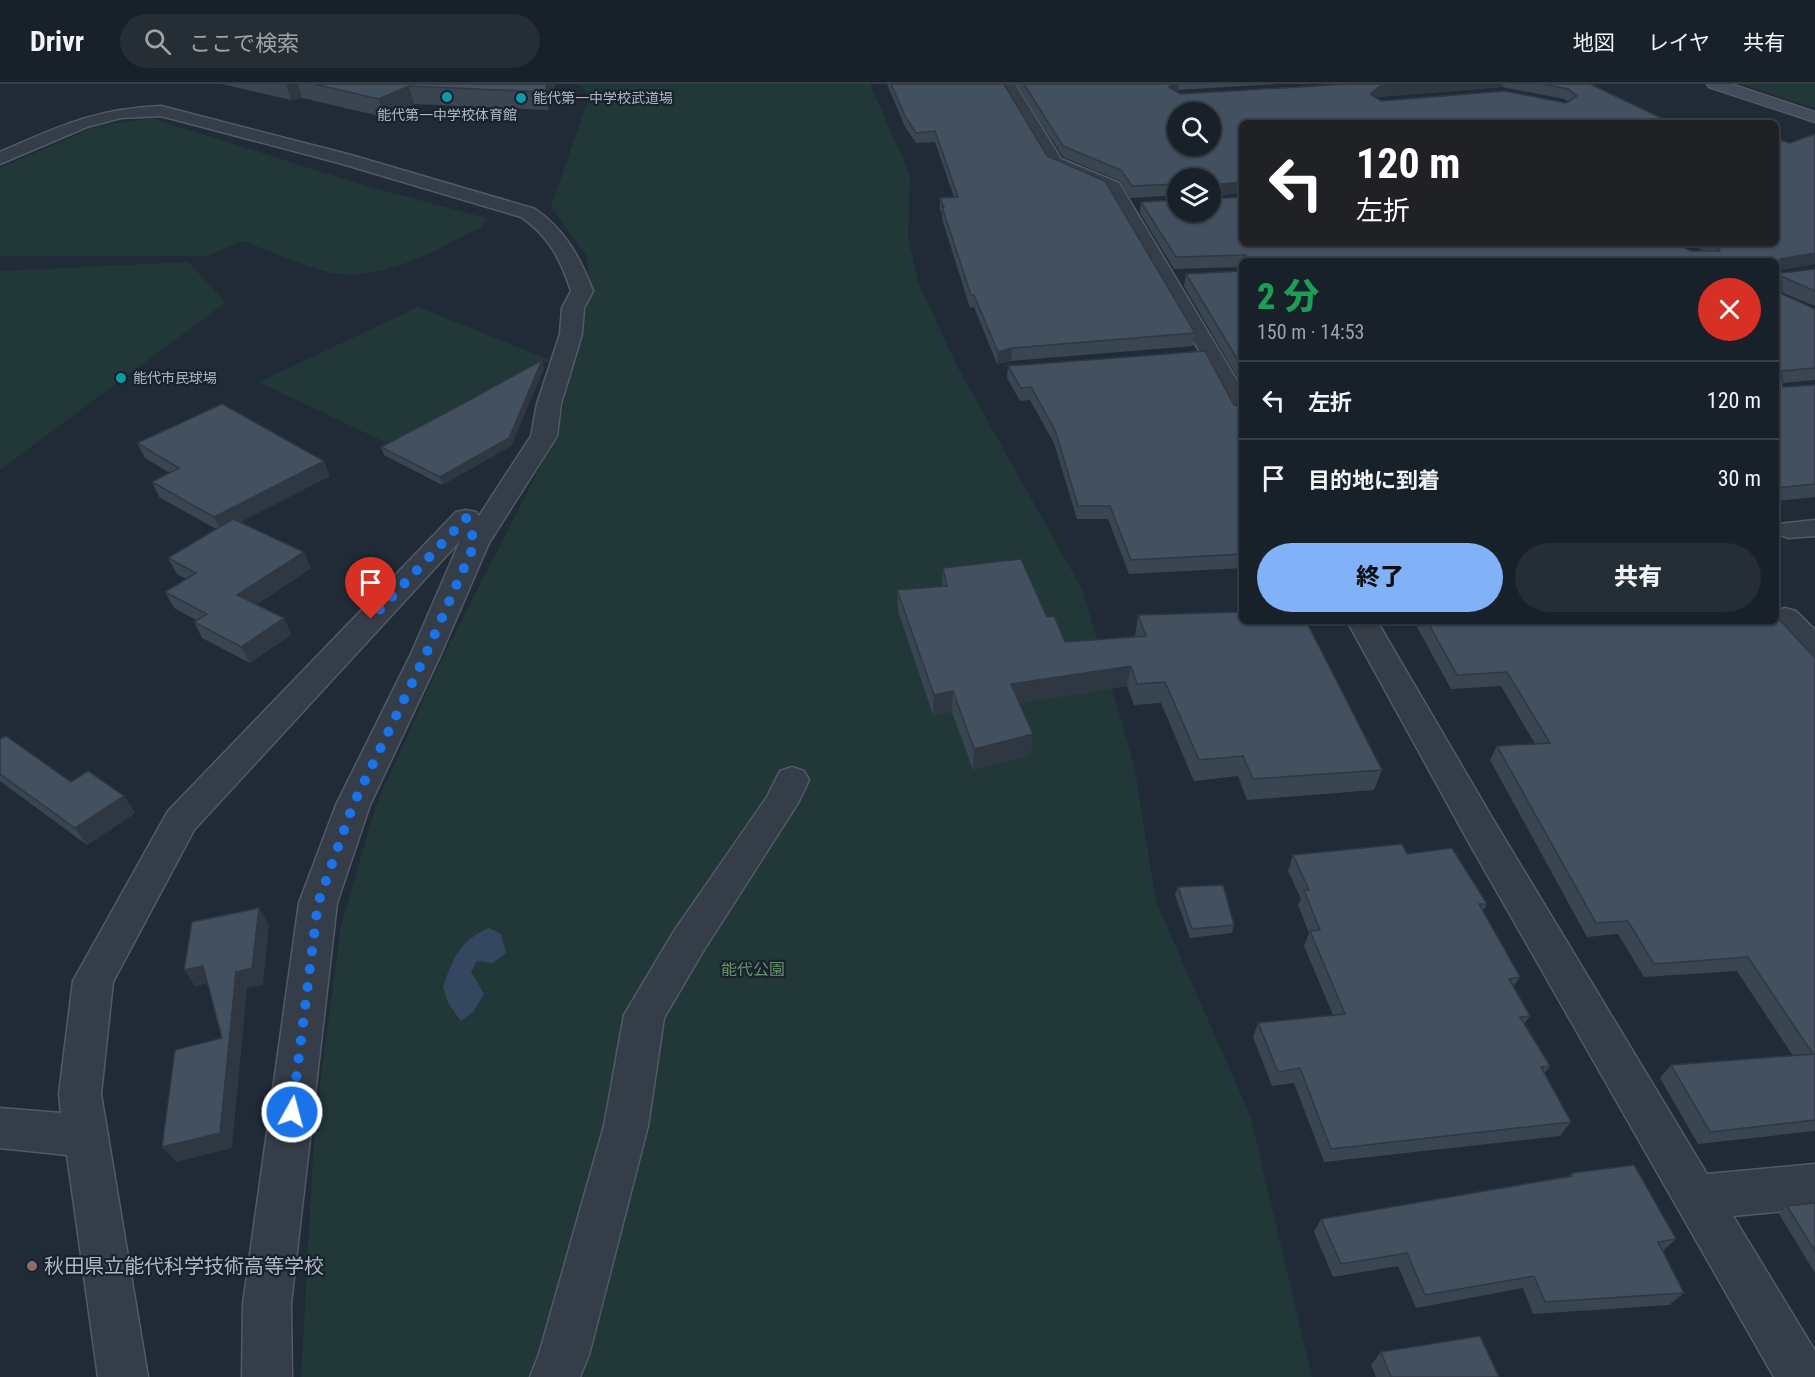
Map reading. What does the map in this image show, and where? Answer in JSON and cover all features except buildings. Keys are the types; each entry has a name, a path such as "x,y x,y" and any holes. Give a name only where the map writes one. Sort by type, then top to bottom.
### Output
{"street":[{"path":"1007,84 1054,162 1065,169 1112,188 1166,278 1200,355 1239,408"},
{"path":"1715,84 1815,117"},
{"path":"0,159 81,123 121,112 161,111 345,159 528,213 548,225 563,246 582,291 573,308 571,334 549,404 544,436 475,543 426,654 353,805 318,903 267,1304 267,1377"},
{"path":"1123,206 1145,205"},
{"path":"1166,278 1188,277"},
{"path":"123,1377 80,1094 93,981 181,821 466,518 475,543"},
{"path":"1785,618 1815,648"},
{"path":"1364,624 1481,831 1802,1377"},
{"path":"555,1377 564,1355 626,1126 644,1016 688,942 781,803 792,780"},
{"path":"0,1128 87,1136"},
{"path":"1697,1197 1815,1186"}],"green space":[{"name":"能代公園","path":"579,84 870,84 910,175 908,237 919,284 957,366 1083,591 1134,764 1156,902 1250,1115 1312,1377 301,1377 315,1121 341,926 376,805 440,663 557,434 591,288 586,255 551,207 589,96"},
{"path":"1740,84 1815,84 1815,108"},
{"path":"151,118 363,185 486,218 481,227 412,261 376,272 357,274 338,274 317,269 242,241 207,256 0,256 0,168 97,126"},
{"path":"188,262 226,302 0,470 0,271"},
{"path":"418,307 550,360 393,446 259,382"}],"water":[{"path":"489,928 501,934 506,953 493,963 477,961 471,972 484,994 473,1012 461,1021 448,1003 443,987 450,967 464,944"}],"place":[{"name":"能代第一中学校体育館","path":"447,97"},
{"name":"能代第一中学校武道場","path":"521,98"},
{"name":"能代市民球場","path":"121,378"},
{"name":"秋田県立能代科学技術高等学校","path":"32,1266"}],"route":[{"path":"292,1112 318,903 353,805 426,654 475,543 466,518 371,619"}]}
